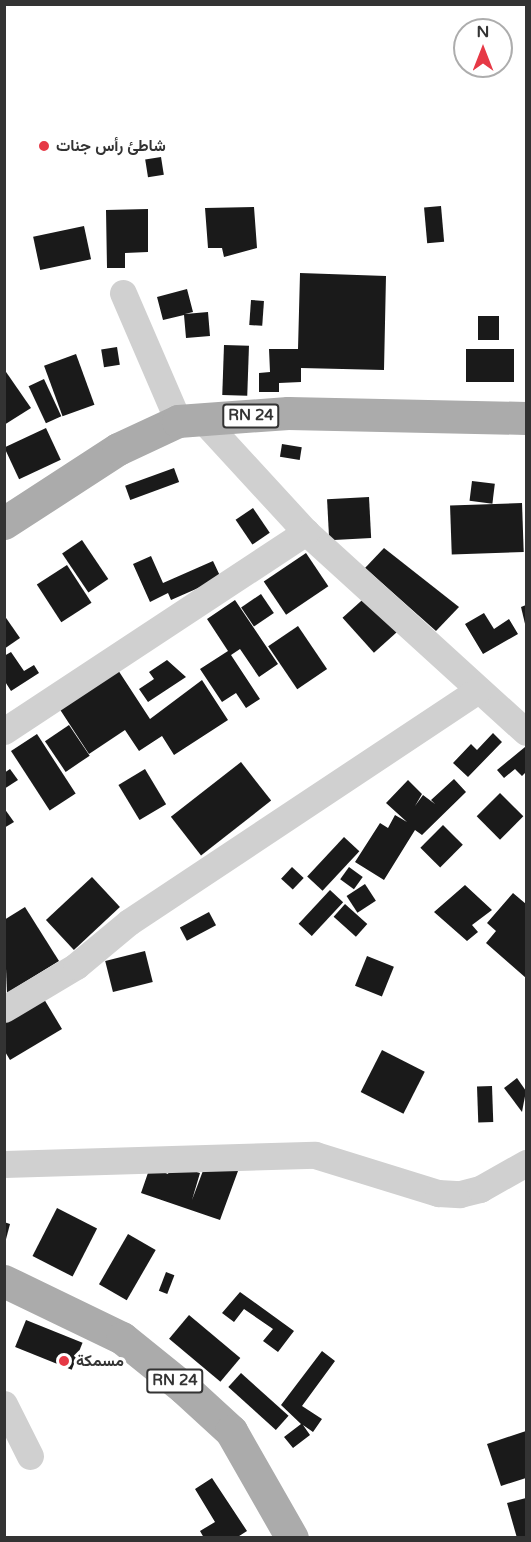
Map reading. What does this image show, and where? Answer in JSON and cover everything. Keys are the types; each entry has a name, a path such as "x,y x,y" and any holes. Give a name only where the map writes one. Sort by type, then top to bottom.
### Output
{"main road":[{"name":"RN 24","path":"4,523 118,449 190,420 288,413 526,418"},
{"name":"RN 24","path":"4,1281 122,1338 184,1388 231,1431 292,1538"}],"street":[{"path":"123,293 190,420 306,532 526,732"},
{"path":"4,731 306,532"},
{"path":"4,1009 76,966 129,922 478,690"},
{"path":"4,1164 315,1155 438,1193 460,1194 480,1190 523,1167"},
{"path":"4,1404 30,1456"}],"building":[{"path":"161,157 164,175 148,177 145,160"},
{"path":"441,206 444,242 427,243 424,207"},
{"path":"254,207 257,248 224,257 222,248 208,248 205,208"},
{"path":"148,209 148,252 125,253 125,268 107,268 106,210"},
{"path":"84,226 91,259 40,270 33,237"},
{"path":"300,273 386,276 384,370 301,368 301,382 279,383 279,392 259,392 259,373 270,372 269,349 298,349"},
{"path":"187,289 193,312 185,314 208,312 210,336 186,338 184,315 163,320 157,297"},
{"path":"251,300 264,301 262,326 249,325"},
{"path":"478,316 499,316 499,340 478,340"},
{"path":"224,345 249,346 247,396 222,395"},
{"path":"117,347 120,365 104,367 101,350"},
{"path":"466,349 514,349 514,382 466,382"},
{"path":"76,354 94,405 63,416 44,366"},
{"path":"4,369 31,408 4,425"},
{"path":"44,379 61,416 46,423 29,386"},
{"path":"46,428 61,460 19,479 4,447"},
{"path":"282,444 302,447 300,460 280,457"},
{"path":"174,468 179,482 130,500 125,486"},
{"path":"472,481 495,484 492,504 470,501"},
{"path":"369,497 371,538 329,540 327,499"},
{"path":"522,503 524,552 452,554 450,506"},
{"path":"253,508 270,533 252,545 236,520"},
{"path":"82,540 108,579 88,592 62,553"},
{"path":"384,548 459,607 436,631 365,568"},
{"path":"306,553 328,586 286,615 264,582"},
{"path":"151,556 163,583 213,561 221,578 171,600 168,593 150,602 133,564"},
{"path":"67,565 92,603 61,622 37,585"},
{"path":"370,593 401,628 374,653 343,618"},
{"path":"261,594 274,613 254,626 241,607"},
{"path":"235,600 278,664 259,677 240,649 231,655 260,699 246,708 236,693 222,702 200,669 228,651 207,619"},
{"path":"526,605 526,628 521,607"},
{"path":"484,613 494,629 509,619 518,634 483,654 465,624"},
{"path":"4,615 20,638 4,649"},
{"path":"298,626 327,669 297,689 268,646"},
{"path":"11,652 24,671 34,665 39,673 11,691 4,680 4,656"},
{"path":"167,660 186,677 148,702 139,689 154,679 149,672"},
{"path":"118,670 150,719 202,680 228,720 174,755 162,736 139,751 125,730 89,754 59,708"},
{"path":"69,725 90,756 66,772 45,741"},
{"path":"493,733 502,742 468,777 453,763 471,744 477,750"},
{"path":"37,734 76,794 50,810 11,751"},
{"path":"525,747 526,772 522,776 515,769 504,778 497,770"},
{"path":"241,762 271,801 201,855 171,817"},
{"path":"10,769 18,780 4,789 4,773"},
{"path":"145,769 166,804 140,820 118,785"},
{"path":"454,779 466,792 422,835 415,830 384,880 355,862 380,823 388,828 395,815 407,822 386,803 408,780 422,794 415,806 423,795 435,804 431,800"},
{"path":"500,793 523,816 500,840 477,816"},
{"path":"4,808 14,822 4,828"},
{"path":"443,825 463,845 440,867 420,848"},
{"path":"344,837 359,851 323,891 307,876"},
{"path":"292,867 304,878 293,890 281,879"},
{"path":"349,867 363,877 354,889 340,879"},
{"path":"92,877 120,907 74,950 46,920"},
{"path":"365,884 376,901 357,913 347,896"},
{"path":"465,885 492,910 472,925 478,932 467,941 434,912"},
{"path":"330,890 343,902 312,936 299,924"},
{"path":"513,893 526,904 526,978 486,943 496,931 487,923"},
{"path":"345,904 367,924 356,937 334,917"},
{"path":"25,907 59,961 7,993 4,920"},
{"path":"209,912 216,925 187,941 180,927"},
{"path":"145,951 153,982 113,992 105,961"},
{"path":"367,956 394,967 382,997 355,986"},
{"path":"41,994 62,1029 10,1060 4,1050 4,1015"},
{"path":"382,1050 425,1072 403,1114 361,1092"},
{"path":"517,1078 526,1091 522,1112 504,1088"},
{"path":"492,1086 493,1122 478,1123 477,1087"},
{"path":"207,1160 238,1171 220,1220 141,1193 150,1167 168,1174 171,1164 200,1173 192,1200"},
{"path":"57,1208 97,1228 73,1277 32,1256"},
{"path":"4,1222 10,1224 5,1243 4,1243"},
{"path":"128,1234 156,1250 127,1300 99,1284"},
{"path":"166,1272 174,1275 167,1294 159,1291"},
{"path":"240,1292 294,1331 278,1352 263,1341 273,1329 244,1309 234,1322 222,1313"},
{"path":"189,1315 240,1358 220,1382 169,1339"},
{"path":"26,1320 83,1343 72,1370 15,1347"},
{"path":"322,1351 335,1361 302,1406 322,1419 313,1432 303,1425 310,1435 293,1448 284,1437 301,1424 281,1405"},
{"path":"241,1373 289,1416 276,1430 228,1387"},
{"path":"526,1431 526,1478 501,1486 487,1444"},
{"path":"212,1478 247,1531 236,1538 204,1538 200,1531 215,1522 195,1489"},
{"path":"526,1498 526,1538 517,1538 507,1503"}],"place":[{"name":"شاطئ رأس جنات","path":"44,146"},
{"name":"مسمكة","path":"64,1361"}]}
